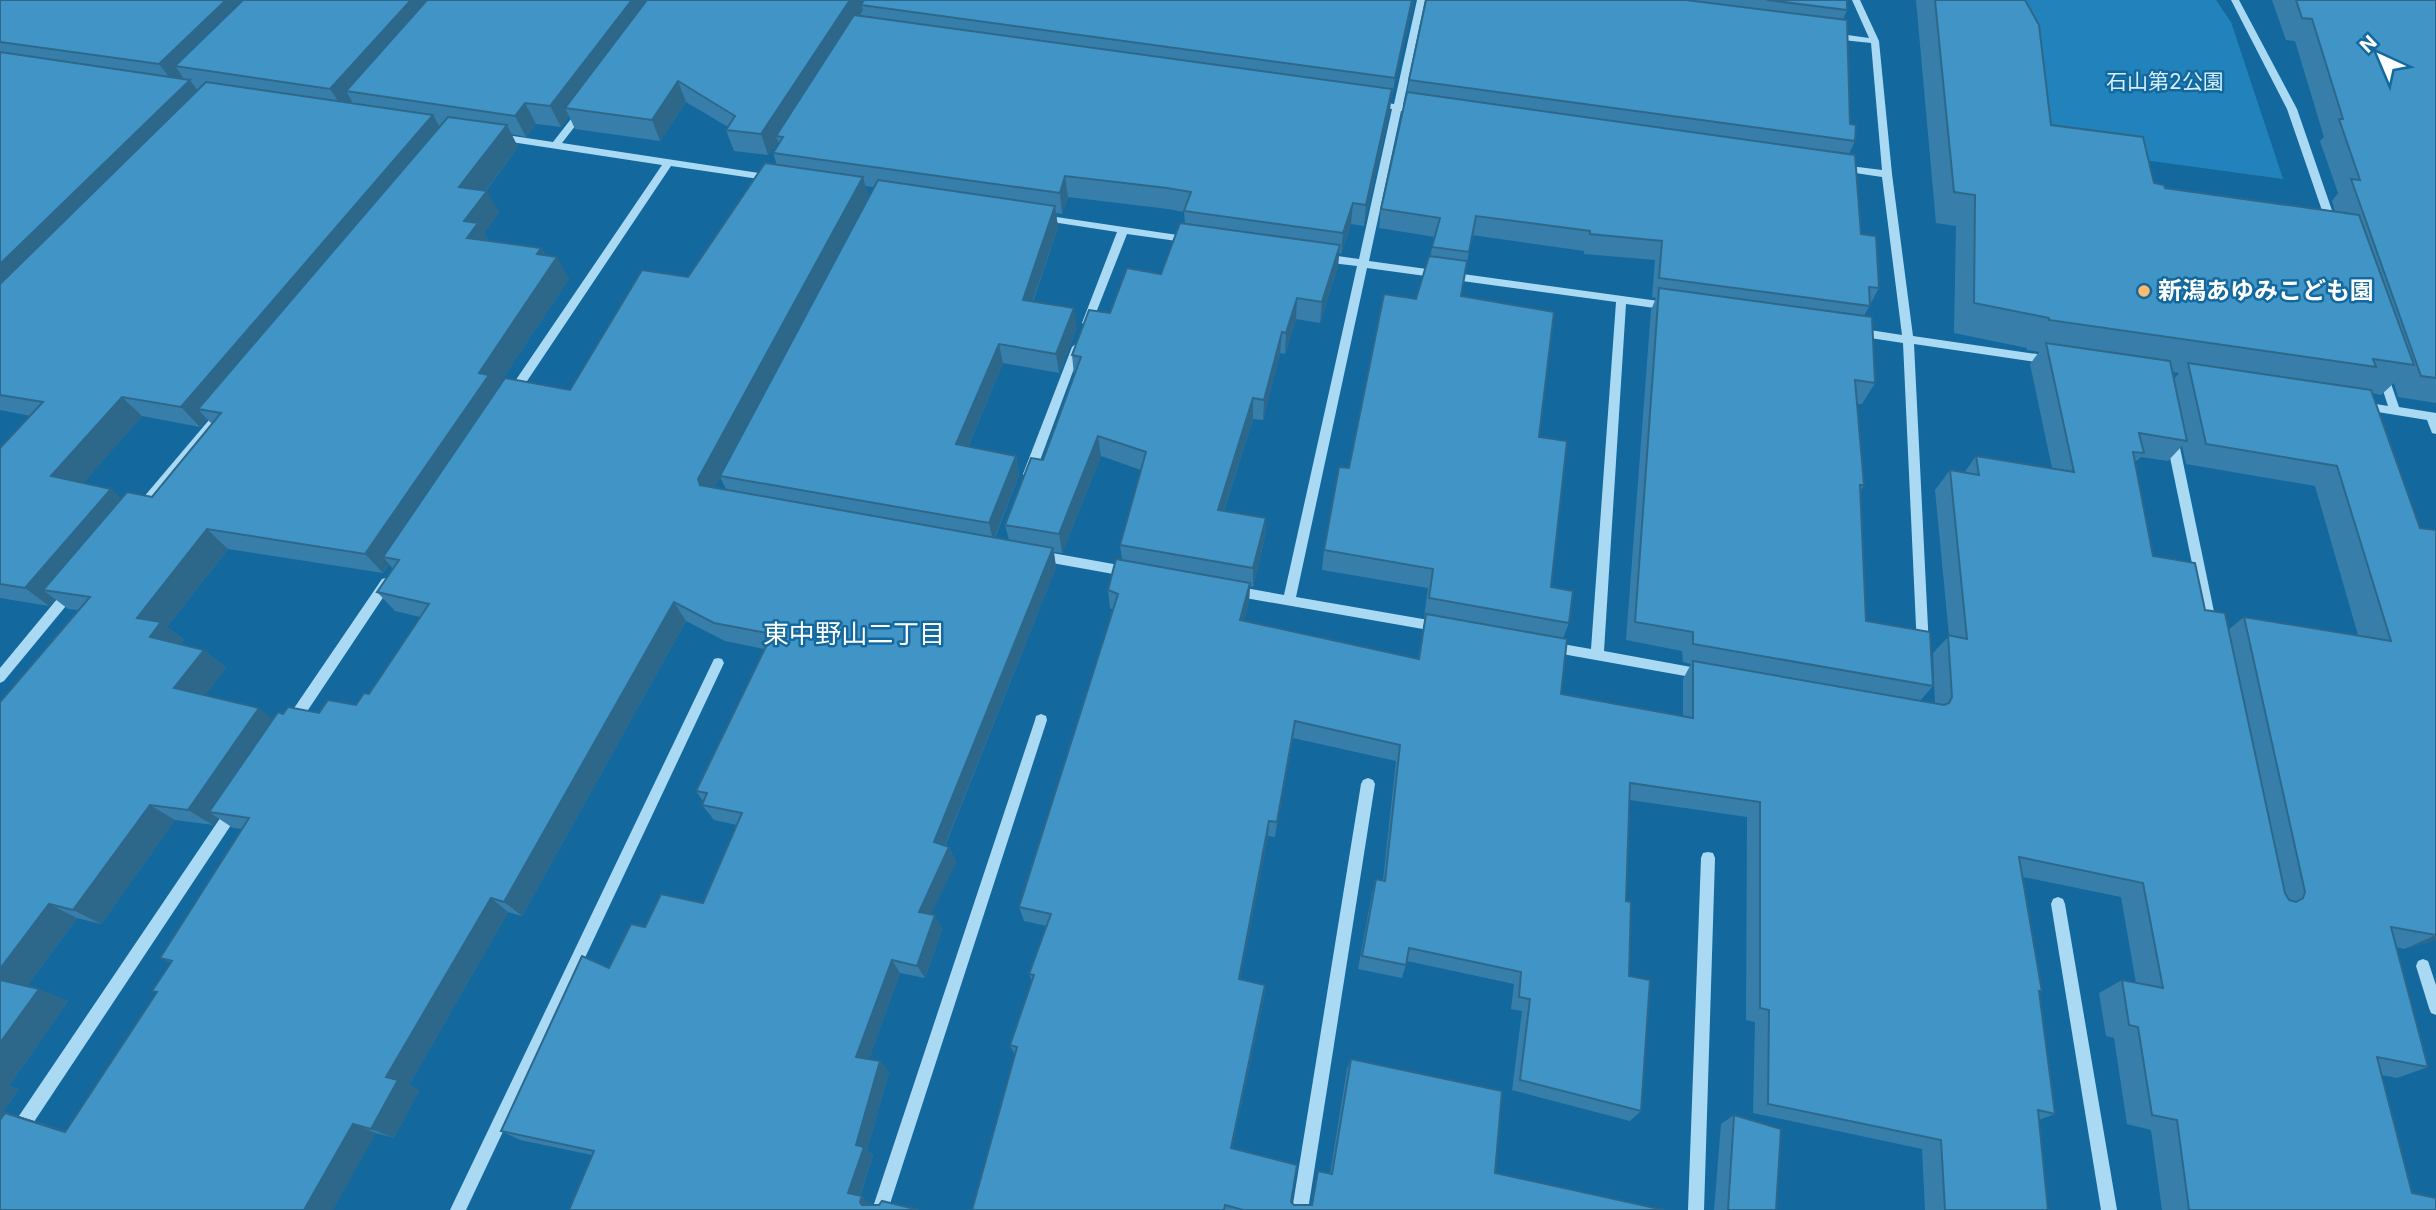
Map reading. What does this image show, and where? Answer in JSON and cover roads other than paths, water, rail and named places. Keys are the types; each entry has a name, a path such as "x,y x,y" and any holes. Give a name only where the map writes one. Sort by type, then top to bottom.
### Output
{"street":[{"path":"1289,601 1395,107 1421,0"},
{"path":"1856,0 1875,41 1887,174 1908,339 1924,658"},
{"path":"2235,0 2292,109 2337,240"},
{"path":"1820,34 1875,41"},
{"path":"556,145 590,100"},
{"path":"1368,103 1423,111"},
{"path":"483,134 789,180"},
{"path":"505,406 668,163"},
{"path":"763,176 771,165"},
{"path":"1832,167 1887,174"},
{"path":"1028,216 1202,241"},
{"path":"1024,485 1123,230"},
{"path":"1309,256 1676,307"},
{"path":"1597,655 1621,299"},
{"path":"1839,329 2066,362"},
{"path":"2378,358 2395,411"},
{"path":"2356,405 2433,416 2436,430"},
{"path":"130,522 219,416"},
{"path":"2170,430 2212,634"},
{"path":"1026,554 1144,575"},
{"path":"287,730 396,568"},
{"path":"0,677 76,585"},
{"path":"1223,589 1450,629"},
{"path":"1543,646 1721,677"},
{"path":"0,656 14,659"},
{"path":"458,1210 718,663"},
{"path":"880,1210 1041,720"},
{"path":"1300,1210 1368,784"},
{"path":"0,1158 241,799"},
{"path":"1696,1210 1708,858"},
{"path":"2058,904 2109,1210"},
{"path":"2423,966 2436,1008"}],"place":[{"name":"新潟あゆみこども園","path":"2144,291"}],"district":[{"name":"東中野山二丁目","path":"854,634"}],"park label":[{"name":"石山第2公園","path":"2165,82"}]}
